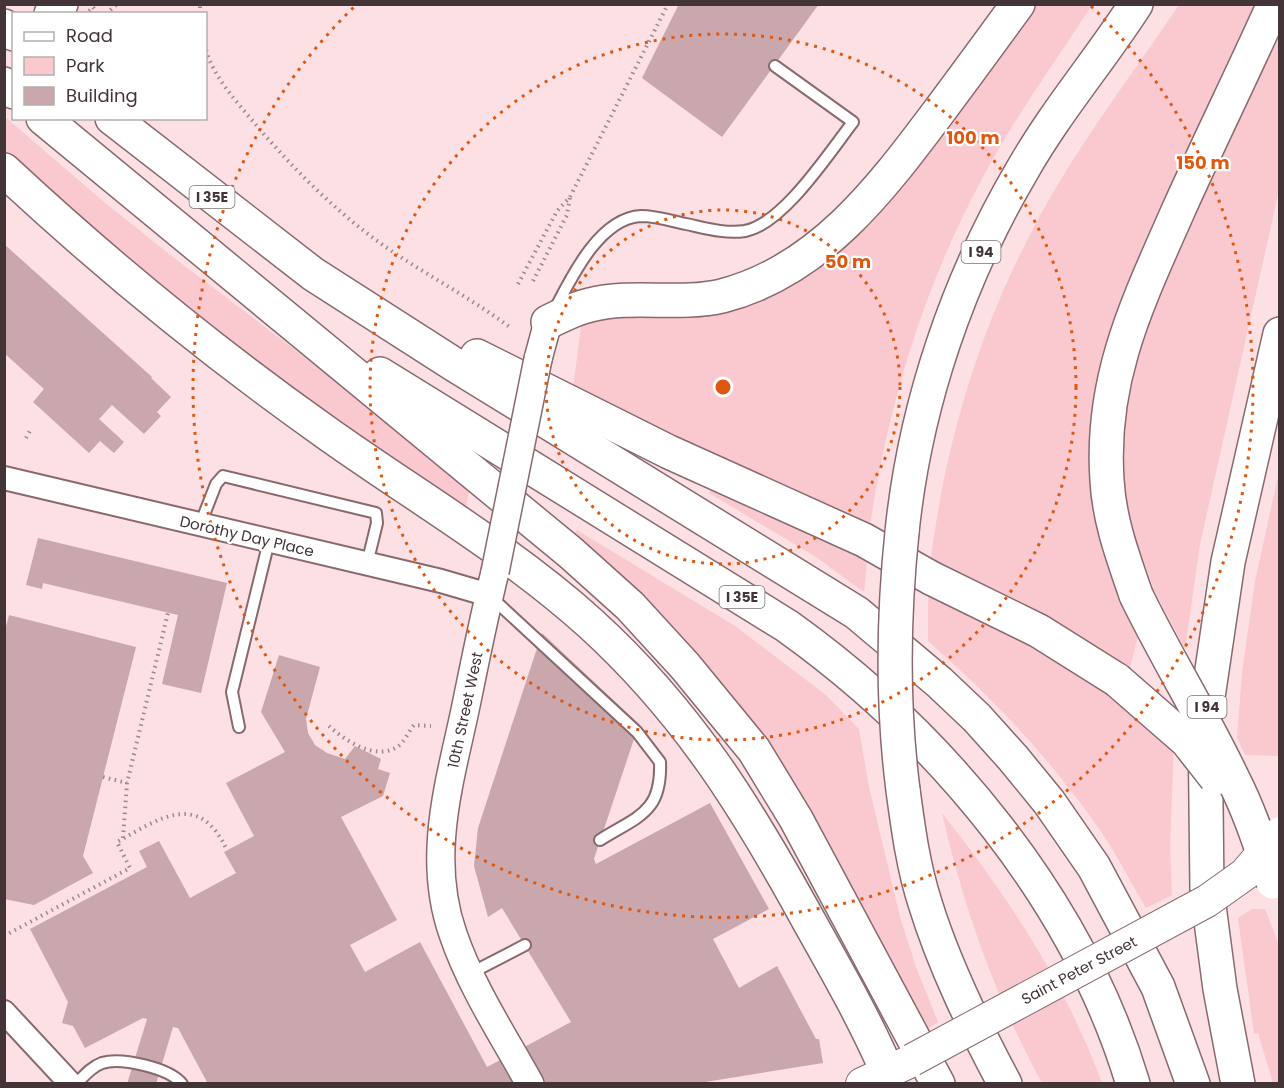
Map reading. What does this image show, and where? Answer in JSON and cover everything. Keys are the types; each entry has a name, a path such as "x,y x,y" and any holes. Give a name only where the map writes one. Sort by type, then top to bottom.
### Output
{"highway":[{"path":"548,322 589,305 606,302 698,299 720,296 783,271 826,241 870,200 892,174 1018,4"},
{"path":"1023,168 1113,4"},
{"name":"I 94","path":"1005,1083 944,956 924,902 903,789 895,702 894,629 909,472 935,369 973,268 1023,168 1062,108 1136,4"},
{"path":"1274,4 1147,280 1127,329 1117,364 1107,429 1107,480 1116,534 1136,595 1232,776 1253,823 1276,890"},
{"name":"I 35E","path":"45,120 207,252 417,399 744,598 820,650 860,682 938,757 972,796 1036,882 1088,974 1111,1023 1134,1083"},
{"name":"I 35E","path":"115,120 313,274 409,337 857,613 939,682 977,718 1013,758 1049,802 1094,867 1158,987 1193,1083"},
{"path":"4,170 91,248 212,348 326,433 499,552 568,604 614,646 686,724 727,781 806,915 871,1035 889,1075"},
{"path":"207,252 605,582 685,666 735,724 777,785 939,1083"},
{"path":"313,274 669,452 864,540 931,578 1039,631 1117,680 1164,719 1208,766 1229,797 1276,890"},
{"name":"I 94","path":"1238,1083 1220,989 1206,891 1205,717 1228,562 1280,334"}],"main road":[{"name":"Saint Peter Street","path":"889,1075 1208,901 1245,874 1280,833"}],"street":[{"name":"10th Street West","path":"530,1083 469,974 452,932 442,890 440,848 444,805 538,359 548,322"},
{"name":"Dorothy Day Place","path":"5,482 367,564 492,584"},
{"path":"4,1012 71,1083"}],"lane":[{"path":"548,322 574,274 606,232 620,221 642,216 721,231 747,231 779,212 804,186 853,122 775,66"},
{"path":"200,525 216,484 223,476 376,513 367,564"},
{"path":"239,727 232,692 269,541"},
{"path":"492,584 637,732 660,762 657,796 649,809 600,840"},
{"path":"469,974 525,945"},
{"path":"76,1083 94,1067 117,1060 171,1074 182,1083"}],"path":[{"path":"518,284 557,211 570,197 668,4"},
{"path":"207,52 222,82 250,118 281,154 334,206 394,253 511,328"},
{"path":"533,281 567,215 570,197"},
{"path":"26,438 31,429"},
{"path":"123,839 127,783 168,613"},
{"path":"329,726 346,741 370,751 386,751 399,747 414,725 430,726"},
{"path":"103,777 127,783"},
{"path":"4,936 129,868 117,842 166,816 182,813 199,816 208,822 222,838 227,850"}],"green space":[{"path":"1032,5 1092,5 998,150 973,195 932,287 900,383 877,481 869,532 572,397 582,318 789,279"},
{"path":"1179,5 1267,5 1107,375 1141,625 1130,667 1108,653 1106,656 930,565 945,476 967,390 997,306 1015,265 1068,168"},
{"path":"1279,22 1279,190 1200,544 1185,649 1154,590 1141,553 1135,555 1128,524 1122,455 1124,403 1140,334"},
{"path":"4,116 104,202 178,261 470,483 466,508 222,339 33,177 5,150"},
{"path":"1279,472 1279,756 1245,755 1237,738 1242,673 1255,581"},
{"path":"715,483 868,553 864,592 816,557 709,493"},
{"path":"577,530 735,626 826,695 859,729 869,787 900,917 916,967 938,1022 921,1033 803,817 569,541"},
{"path":"928,585 1099,677 1174,738 1170,848 1172,895 1146,908 1104,836 1079,800 1018,728 928,641"},
{"path":"942,813 990,877 1033,942 1070,1010 1102,1083 1042,1083 1010,1018 983,952 960,884"},
{"path":"1252,909 1265,909 1279,945 1279,1083 1273,1083 1258,1033 1254,1034 1238,918"}],"building":[{"path":"679,4 819,4 722,137 642,78"},
{"path":"4,244 152,377 171,397 157,412 161,416 144,434 112,405 99,419 124,442 114,453 100,441 89,453 33,402 44,389 4,353"},
{"path":"38,538 227,583 201,693 162,684 178,615 43,583 42,589 26,585"},
{"path":"9,615 136,647 83,856 93,873 34,905 4,899 4,634"},
{"path":"542,633 639,724 594,859 596,864 710,803 769,909 713,939 739,988 777,966 816,1039 819,1039 823,1063 693,1084 208,1084 178,1028 173,1027 156,1084 127,1084 147,1019 143,1018 85,1048 73,1026 62,1023 68,1002 30,929 147,867 139,851 159,841 190,898 236,873 224,852 254,836 226,783 285,752 261,712 279,655 320,667 306,719 308,733 315,745 327,753 345,759 355,746 381,759 378,769 390,773 383,796 341,817 397,920 350,945 365,972 420,942 487,1067 571,1022 502,908 488,917 474,866 478,828"}]}
